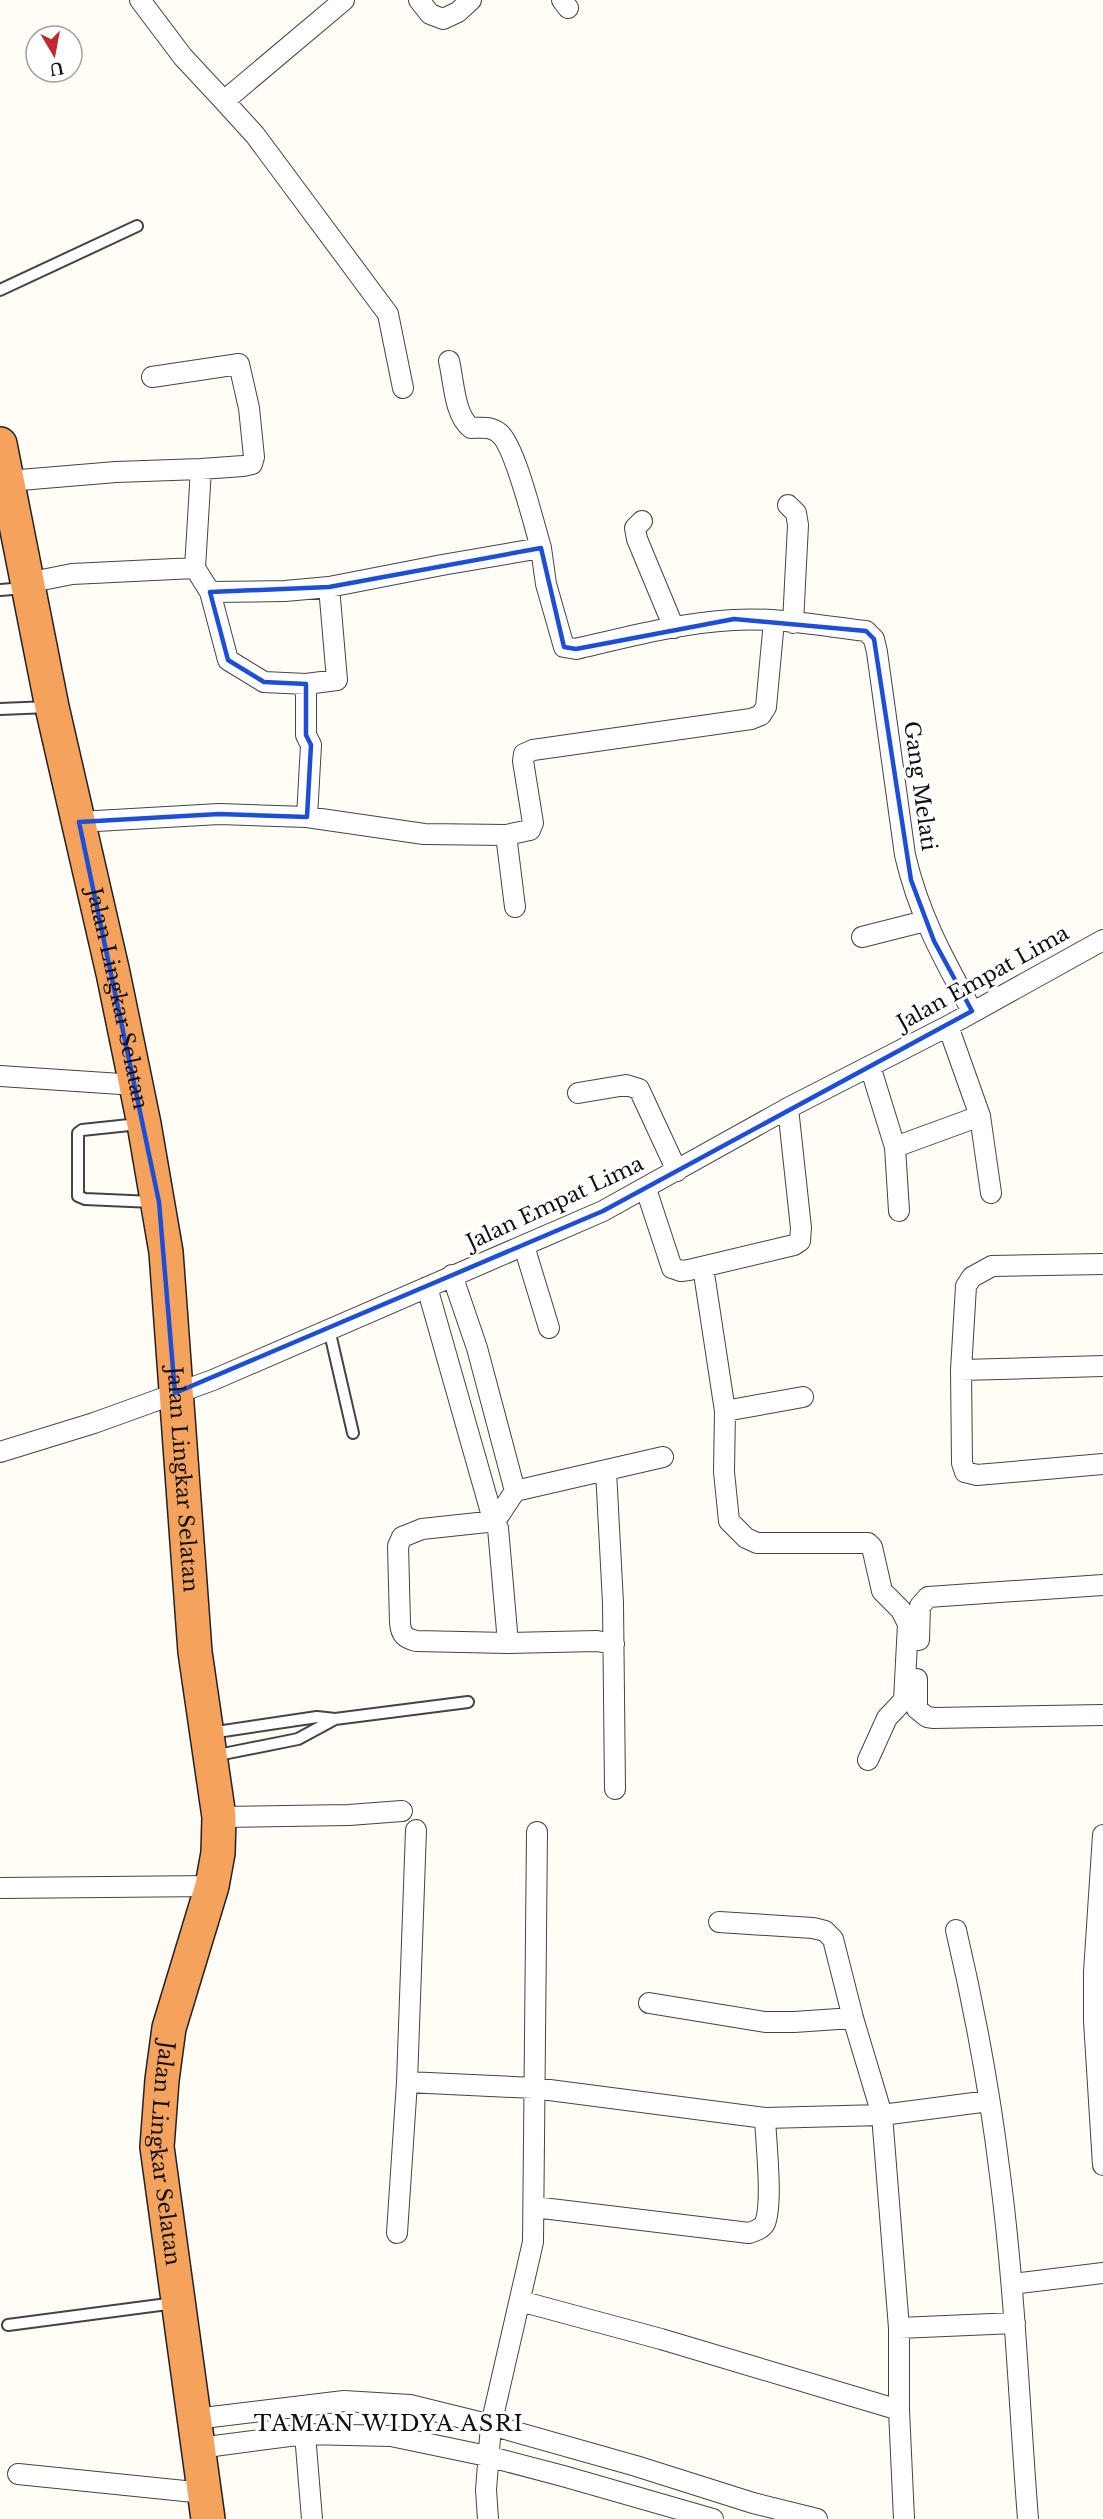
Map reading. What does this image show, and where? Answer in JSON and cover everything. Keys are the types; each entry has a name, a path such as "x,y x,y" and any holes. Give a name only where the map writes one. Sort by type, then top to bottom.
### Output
{"highway":[{"name":"Jalan Lingkar Selatan","path":"0,444 8,481 14,589 52,707 113,973 159,1202 169,1295 196,1664 210,1745 219,1817 218,1854 212,1886 169,2028 157,2147 206,2506"}],"street":[{"path":"229,106 344,0"},
{"path":"419,0 430,14 443,20 458,12 471,0"},
{"path":"152,4 183,57 255,135 388,314 403,388"},
{"path":"210,592 285,591 329,587 541,548 512,455 500,434 489,428 471,428 465,423 460,413 449,361"},
{"path":"8,481 252,464 254,457 249,408 239,364 152,377"},
{"path":"201,469 195,568 210,592 228,660 264,682 306,684 337,680 329,587"},
{"path":"79,822 219,814 306,817 424,834 506,835 530,830 533,823 524,754 533,750 761,715 765,707 784,622 798,525 796,513 788,505"},
{"path":"642,521 635,528 637,539 674,628"},
{"name":"Gang Melati","path":"541,548 546,584 564,647 576,650 674,628 734,620 784,622 866,631 874,639 905,855 926,921 972,1011"},
{"path":"14,589 72,574 195,568"},
{"path":"306,684 306,735 311,745 306,817"},
{"path":"506,835 515,907"},
{"path":"862,937 926,921"},
{"name":"Jalan Empat Lima","path":"0,1452 94,1423 213,1380 452,1275 524,1246 646,1189 788,1108 948,1026 1103,940"},
{"path":"948,1026 980,1116 991,1192"},
{"path":"870,1066 895,1147 899,1211"},
{"path":"0,1077 136,1085"},
{"path":"578,1093 626,1084 639,1089 677,1171"},
{"path":"646,1189 672,1268 681,1271 703,1267 794,1245 800,1241 801,1228 788,1108"},
{"path":"895,1147 980,1116"},
{"path":"524,1246 549,1328"},
{"path":"1103,1264 992,1266 972,1277 966,1286 961,1371 962,1463 965,1472 977,1475 1103,1464"},
{"path":"703,1267 725,1411 724,1472 729,1521 746,1538 757,1543 868,1543 872,1547 882,1591 906,1616 908,1624 904,1700 887,1718 868,1760"},
{"path":"452,1275 477,1348 515,1491"},
{"path":"427,1287 494,1524 498,1528 508,1643"},
{"path":"961,1371 1103,1366"},
{"path":"725,1411 803,1397"},
{"path":"494,1524 515,1491 663,1457"},
{"path":"606,1471 614,1644 615,1789"},
{"path":"494,1524 487,1522 422,1529 402,1537 398,1546 401,1633 407,1639 416,1641 508,1643 597,1641 614,1644"},
{"path":"1103,1585 928,1597 920,1606 916,1703 921,1712 934,1718 1103,1715"},
{"path":"219,1817 350,1815 402,1811"},
{"path":"397,2234 407,2082 417,1830"},
{"path":"488,2519 488,2456 491,2425 533,2242 537,1832"},
{"path":"1103,1835 1094,1972 1103,2165"},
{"path":"0,1888 212,1886"},
{"path":"719,1922 813,1928 825,1931 833,1938 853,2018 882,2115 899,2328 898,2410 904,2519"},
{"path":"956,1930 974,2007 1000,2175 1012,2284 1028,2519"},
{"path":"649,2003 765,2022 853,2018"},
{"path":"407,2082 534,2088 765,2118 882,2115 989,2101"},
{"path":"534,2207 749,2233 760,2229 765,2224 768,2203 765,2118"},
{"path":"1012,2284 1103,2273"},
{"path":"520,2301 661,2339 898,2410"},
{"path":"899,2328 1015,2323"},
{"path":"197,2433 344,2401 410,2405 491,2425 636,2466 753,2503 815,2519"},
{"path":"197,2433 391,2436 488,2456 713,2519"},
{"path":"305,2434 312,2519"},
{"path":"18,2474 206,2506"}],"lane":[{"path":"0,290 137,226"},
{"path":"0,709 52,707"},
{"path":"144,1124 125,1124 82,1130 78,1133 78,1196 85,1199 159,1202"},
{"path":"329,1329 353,1433"},
{"path":"210,1745 317,1717 335,1719 468,1702"},
{"path":"210,1745 298,1739 335,1719"},
{"path":"8,2325 180,2315"}],"highlighted area":[{"path":"541,548 564,647 576,649 734,619 866,631 874,639 911,880 934,941 972,1011 603,1211 175,1393 159,1202 79,822 219,814 307,817 311,745 306,735 306,684 264,682 228,660 210,592 329,587"}],"district":[{"name":"TAMAN WIDYA ASRI","path":"389,2423"}]}
